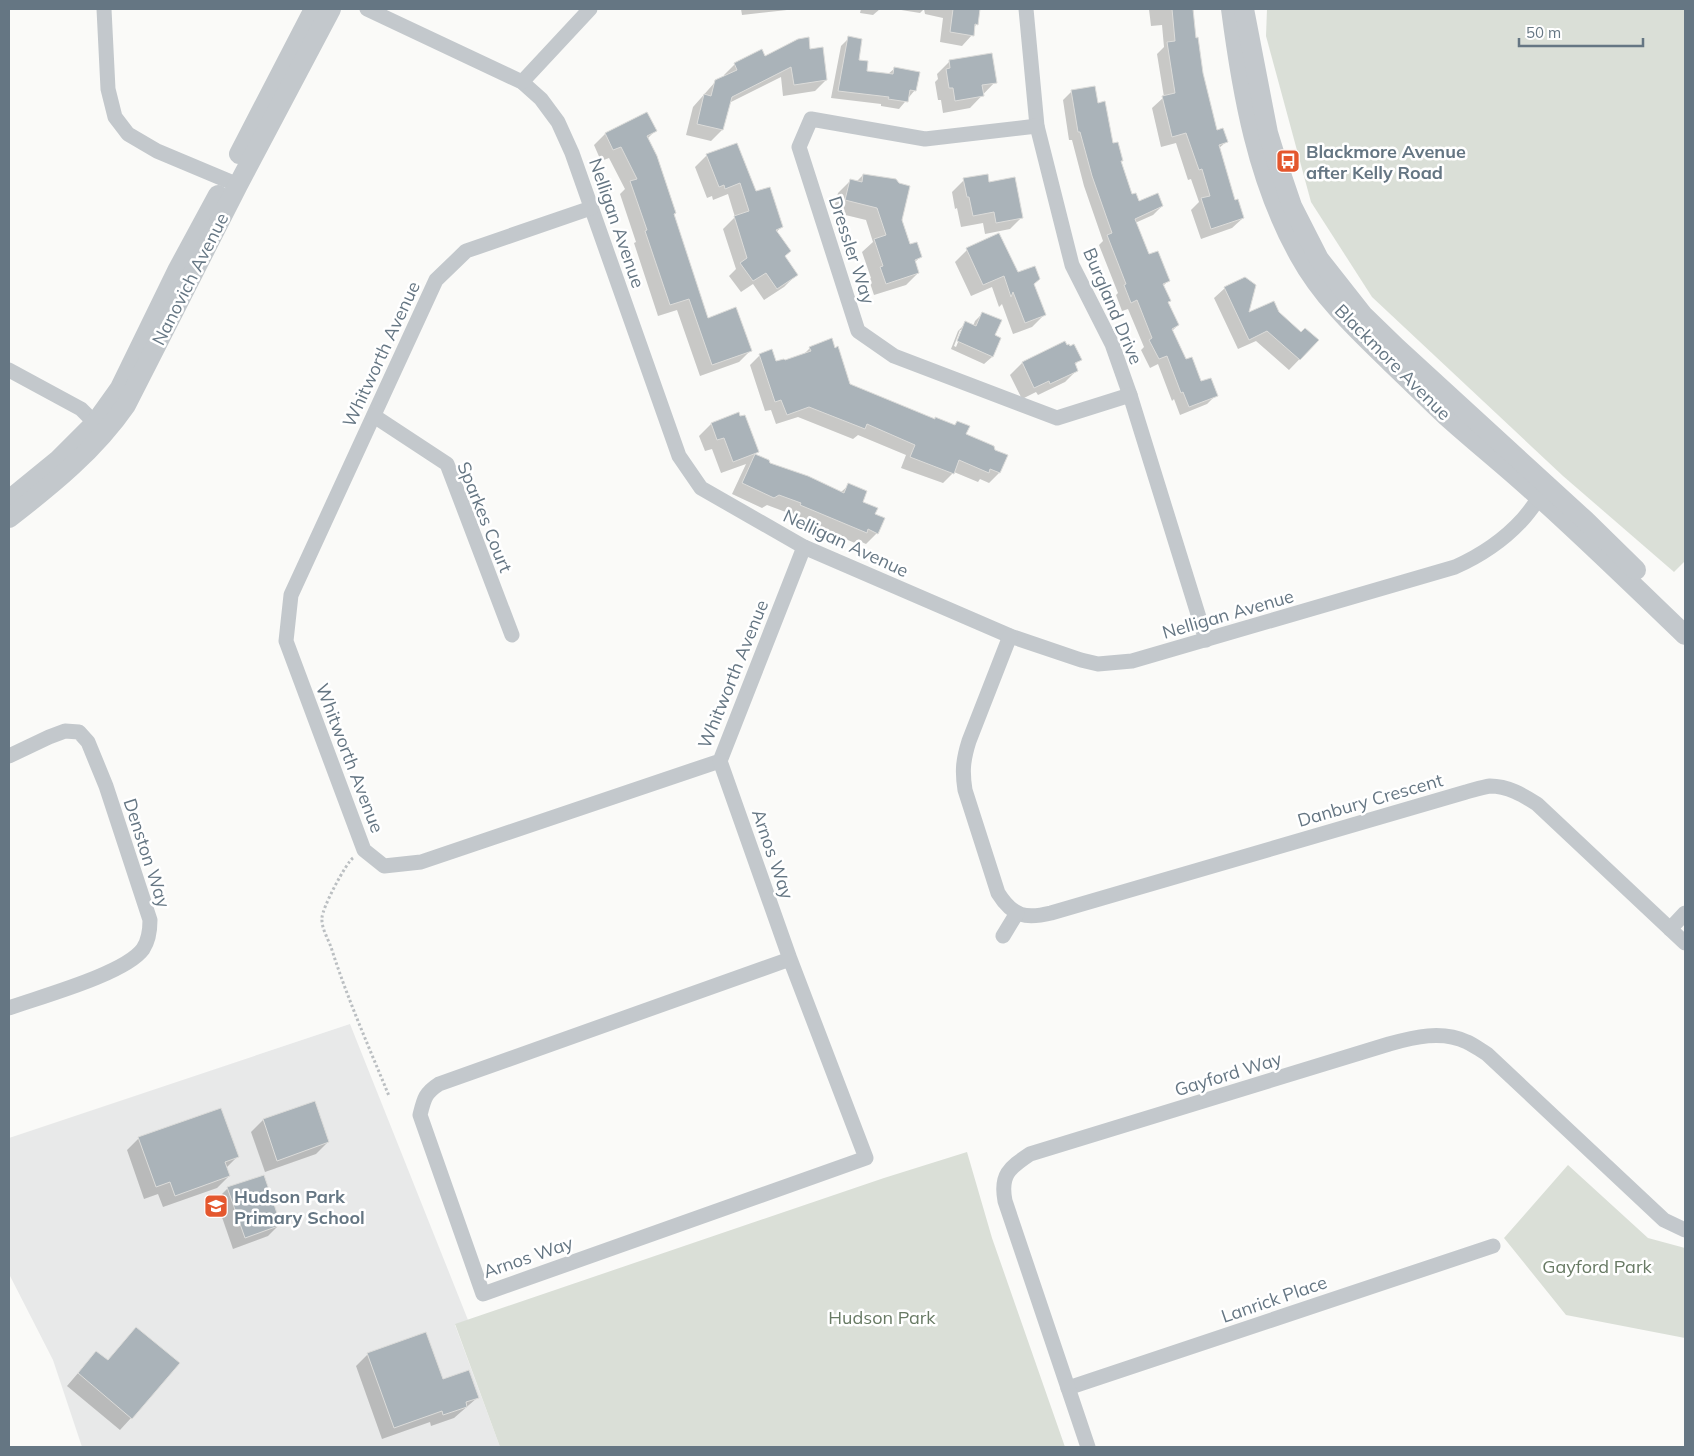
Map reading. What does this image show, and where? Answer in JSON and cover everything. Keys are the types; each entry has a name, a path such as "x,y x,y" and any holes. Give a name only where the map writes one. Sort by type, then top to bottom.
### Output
{"street":[{"path":"104,9 108,89 116,117 128,134 157,151 232,183"},
{"name":"Nanovich Avenue","path":"232,183 314,9"},
{"name":"Nanovich Avenue","path":"9,518 52,484 86,452 120,388 178,268 232,183 331,9"},
{"name":"Nelligan Avenue","path":"367,9 522,82 541,99 558,122 572,153 679,456 700,488 804,547 1010,636 1098,664 1132,661 1455,567 1474,558 1505,538 1524,518 1544,492"},
{"path":"522,82 590,9"},
{"name":"Burgland Drive","path":"1026,9 1037,126 1072,265 1112,344 1130,395 1206,640"},
{"name":"Blackmore Avenue","path":"1231,9 1254,139 1268,187 1282,221 1304,263 1318,284 1342,314 1446,415 1544,492 1586,520 1685,617"},
{"name":"Blackmore Avenue","path":"1244,9 1268,133 1292,206 1319,259 1363,315 1544,492 1685,636"},
{"name":"Dressler Way","path":"1037,126 925,139 810,120 799,147 858,331 894,356 1057,418 1130,395"},
{"name":"Whitworth Avenue","path":"591,208 466,251 436,280 291,595 286,641 364,850 384,866 421,862 720,761 804,547"},
{"path":"9,370 81,409 100,428"},
{"name":"Sparkes Court","path":"374,416 447,464 512,635"},
{"name":"Nanovich Avenue","path":"9,500 100,428"},
{"path":"1003,936 1017,913 1008,907 998,894 965,790 962,772 969,741 1010,636"},
{"name":"Denston Way","path":"9,756 65,731 78,732 88,742 106,786 150,920 149,938 142,951 128,962 82,983 9,1008"},
{"name":"Arnos Way","path":"720,761 790,959 866,1158 483,1294 420,1115 424,1097 431,1089 439,1084 790,959"},
{"name":"Danbury Crescent","path":"1017,913 1027,917 1051,913 1490,786 1516,792 1537,804 1685,943"},
{"path":"1670,929 1685,913"},
{"name":"Gayford Way","path":"1088,1447 1004,1201 1002,1187 1005,1175 1015,1164 1030,1154 1415,1037 1441,1035 1465,1041 1487,1054 1664,1220 1685,1230"},
{"name":"Lanrick Place","path":"1068,1388 1493,1246"}],"path":[{"path":"364,850 349,861 326,905 322,919 340,977 390,1096"}],"shaded area":[{"name":"Hudson Park Primary School","path":"350,1024 468,1320 455,1325 500,1447 82,1447 53,1360 9,1274 9,1138"}],"green space":[{"path":"1267,9 1685,9 1685,561 1674,572 1563,476 1372,297 1311,202 1266,36"},
{"name":"Hudson Park","path":"967,1152 992,1238 1065,1447 500,1447 455,1324 884,1178"},
{"name":"Gayford Park","path":"1568,1165 1648,1238 1685,1248 1685,1338 1566,1315 1504,1238"}],"building":[{"path":"953,9 980,9 978,25 975,24 974,36 950,32"},
{"path":"1172,9 1193,9 1196,38 1198,37 1203,73 1217,130 1223,128 1228,142 1219,145 1235,200 1238,199 1244,218 1211,229 1201,198 1210,196 1202,169 1199,170 1186,133 1172,137 1162,96 1175,93 1167,42 1175,41"},
{"path":"848,36 862,39 859,60 868,61 867,71 893,74 894,67 920,72 916,91 910,90 908,102 888,99 889,97 838,91"},
{"path":"809,37 810,49 823,47 827,80 794,85 791,67 732,97 723,130 697,124 704,94 711,96 715,80 737,70 734,63 762,49 765,56 798,39"},
{"path":"992,53 997,83 982,85 984,96 955,101 953,88 949,88 946,69 950,68 949,60"},
{"path":"1095,86 1098,103 1105,101 1113,143 1118,142 1123,161 1121,161 1132,194 1136,193 1139,201 1158,193 1163,206 1135,219 1149,254 1158,251 1170,281 1163,284 1171,301 1168,302 1179,325 1172,329 1186,359 1192,357 1201,381 1211,378 1218,396 1189,407 1183,392 1181,393 1167,356 1159,359 1149,340 1152,338 1137,300 1131,303 1124,285 1126,284 1107,235 1112,233 1092,176 1080,132 1078,132 1071,90"},
{"path":"647,112 657,131 647,136 657,156 708,318 736,307 752,351 712,365 689,299 670,305 630,181 637,179 621,147 613,150 605,133"},
{"path":"737,143 756,191 770,187 783,227 776,230 791,251 785,256 798,275 777,289 766,273 753,281 740,263 747,258 734,216 749,211 740,183 725,189 724,185 719,187 706,154"},
{"path":"863,174 896,179 899,183 910,186 902,220 910,244 917,242 922,257 915,260 919,273 886,284 880,267 883,266 874,239 886,235 877,208 845,200 850,179 862,182"},
{"path":"988,174 989,182 1015,177 1023,218 996,223 994,212 973,216 963,178"},
{"path":"999,233 1018,272 1035,266 1040,279 1034,284 1046,315 1025,323 1013,292 1011,297 1004,276 983,285 966,248"},
{"path":"1245,277 1256,285 1249,312 1274,301 1279,312 1301,332 1305,328 1319,340 1300,360 1267,331 1249,340 1224,287"},
{"path":"982,312 1002,320 995,335 1001,338 993,357 957,341 965,321 976,326"},
{"path":"832,338 835,348 838,346 850,384 935,419 935,417 955,425 957,421 970,426 966,434 994,446 995,450 1008,455 1000,473 990,469 989,473 959,460 954,474 910,457 915,445 867,424 865,429 809,407 787,415 781,400 775,402 759,354 772,349 776,361 785,360 811,351 809,347"},
{"path":"1065,341 1070,346 1074,344 1082,360 1075,363 1078,371 1050,384 1049,381 1034,388 1022,362"},
{"path":"739,412 740,416 745,415 759,452 733,462 724,438 717,440 711,423"},
{"path":"755,454 769,460 770,463 808,476 844,493 848,483 867,491 863,502 878,508 875,514 885,518 878,534 868,529 867,533 800,505 801,503 779,495 774,498 742,483"},
{"path":"315,1101 329,1142 277,1161 263,1119"},
{"path":"221,1108 239,1157 225,1162 230,1176 175,1196 170,1182 156,1187 138,1137"},
{"path":"264,1175 281,1225 245,1238 227,1187"},
{"path":"136,1327 180,1363 132,1419 78,1373 96,1351 108,1360"},
{"path":"426,1332 443,1379 469,1370 479,1398 466,1402 467,1407 443,1415 442,1411 394,1428 367,1353"}],"place":[{"name":"Blackmore Avenue after Kelly Road","path":"1288,161"},
{"name":"Hudson Park Primary School","path":"216,1206"}]}
